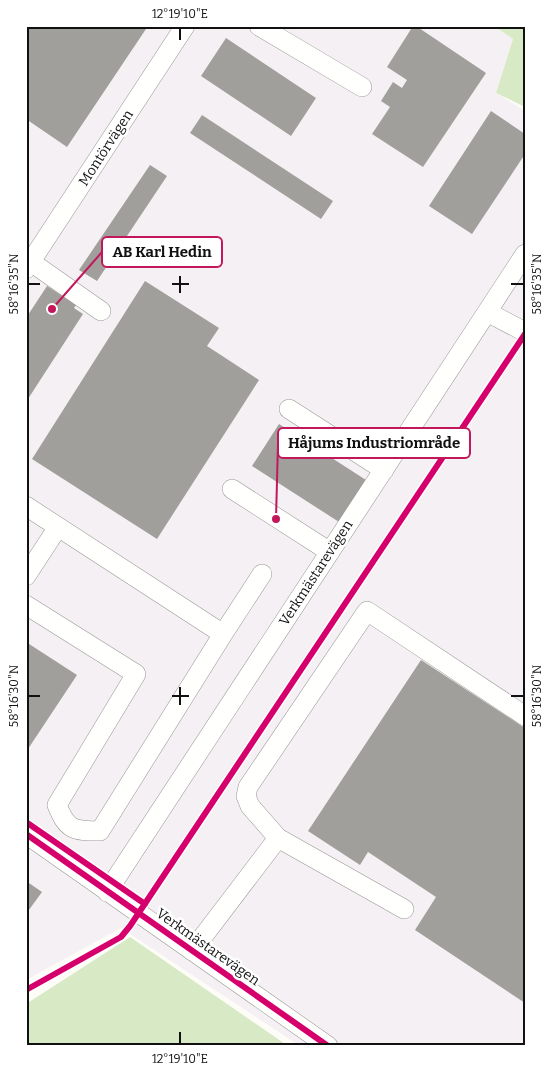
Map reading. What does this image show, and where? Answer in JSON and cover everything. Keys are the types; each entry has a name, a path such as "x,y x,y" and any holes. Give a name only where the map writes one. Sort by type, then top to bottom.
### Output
{"street":[{"name":"Montörvägen","path":"31,256 185,26"},
{"path":"259,26 362,87"},
{"name":"Verkmästarevägen","path":"107,892 525,254"},
{"path":"31,256 102,310"},
{"path":"487,312 525,332"},
{"path":"289,408 384,470"},
{"path":"232,489 330,552"},
{"path":"26,506 223,634"},
{"path":"26,576 58,527"},
{"path":"26,605 136,674 57,805 64,821 79,832 100,832 262,574"},
{"path":"404,909 278,838 250,806 246,796 248,787 367,611 525,716"},
{"path":"54,854 71,826"},
{"name":"Verkmästarevägen","path":"26,834 328,1046"},
{"path":"192,951 278,838"}],"shaded area":[{"path":"26,26 494,26 513,39 496,93 525,111 525,1046 300,1046 121,928 26,980"}],"green space":[{"path":"494,26 525,26 525,107 496,93 513,39"},
{"path":"130,937 288,1046 26,1046 26,1004"}],"building":[{"path":"26,26 148,26 67,147 26,119"},
{"path":"413,26 416,26 486,73 423,167 372,134 390,107 381,101 393,82 402,88 407,80 387,67"},
{"path":"226,38 316,98 291,136 201,76"},
{"path":"491,111 525,134 525,159 523,157 472,234 429,206"},
{"path":"202,115 333,201 321,219 190,133"},
{"path":"150,165 167,176 97,281 79,270"},
{"path":"145,281 219,328 207,346 259,380 157,539 32,459"},
{"path":"47,286 76,305 74,308 83,314 26,402 26,318"},
{"path":"279,424 366,480 339,522 252,466"},
{"path":"26,642 77,675 26,752"},
{"path":"421,660 525,728 525,1003 415,930 436,897 368,852 360,865 308,831"},
{"path":"26,881 42,892 26,914"}],"cycle path":[{"path":"26,990 121,937 130,926 525,334"},
{"path":"26,822 145,904"},
{"path":"26,834 328,1046"}],"place":[{"name":"AB Karl Hedin","path":"52,309"},
{"name":"Håjums Industriområde","path":"276,519"}]}
